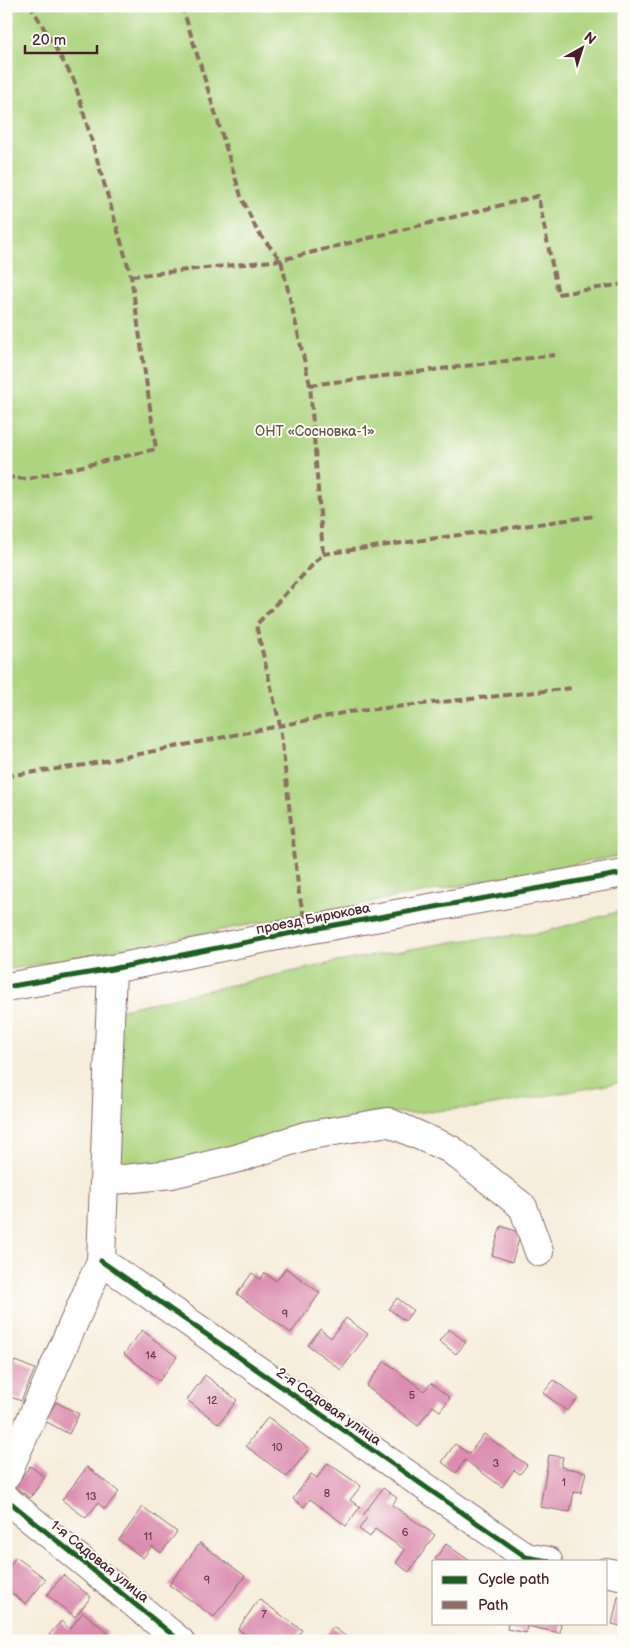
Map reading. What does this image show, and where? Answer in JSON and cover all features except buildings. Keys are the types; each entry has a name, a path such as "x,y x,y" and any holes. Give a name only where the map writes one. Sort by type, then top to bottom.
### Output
{"street":[{"name":"проезд Бирюкова","path":"6,987 112,969 307,930 624,873"},
{"path":"6,1476 101,1261 112,969"},
{"path":"105,1181 172,1174 239,1158 305,1136 388,1122 450,1149 522,1207 539,1252"},
{"name":"2-я Садовая улица","path":"101,1261 526,1556 544,1560"},
{"name":"1-я Садовая улица","path":"6,1499 180,1641"},
{"path":"608,1572 624,1576"}],"green space":[{"name":"ОНТ «Сосновка-1»","path":"6,6 624,6 624,855 6,970"},
{"path":"624,910 624,1082 482,1107 411,1113 372,1112 206,1156 147,1164 110,1165 118,1010 336,962 458,941 540,933"}],"marked path":[{"path":"6,16 9,6"},
{"path":"6,477 27,479 156,449 131,276 74,80 31,6"},
{"path":"182,6 241,196 257,231 281,260 310,385 323,554 256,625 280,725 299,894 307,930"},
{"path":"131,276 281,260 538,196 558,294 624,284"},
{"path":"310,385 555,355"},
{"path":"323,554 595,516"},
{"path":"6,776 85,765 348,712 573,688"}],"cycle path":[{"path":"6,987 112,969 307,930 624,873"},
{"path":"101,1261 526,1557 542,1560"},
{"path":"6,1499 180,1641"}]}
